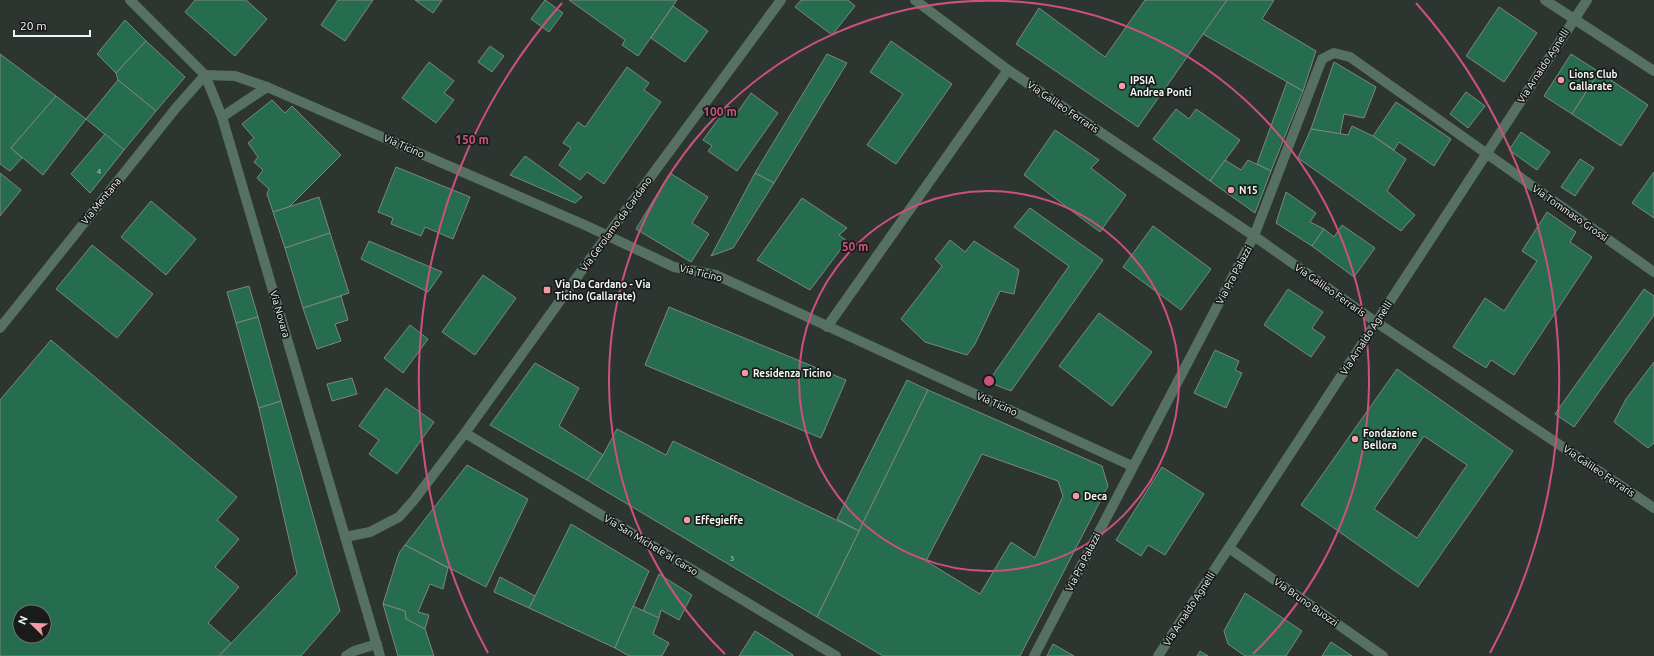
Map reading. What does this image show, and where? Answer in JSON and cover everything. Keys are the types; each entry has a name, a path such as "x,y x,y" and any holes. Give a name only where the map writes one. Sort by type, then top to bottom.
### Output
{"street":[{"name":"Via Novara","path":"130,0 205,75 222,117 380,656"},
{"name":"Via Gerolamo da Cardano","path":"345,537 370,532 399,517 414,500 466,433 607,236 781,0"},
{"name":"Via Galileo Ferraris","path":"915,0 1008,70 1254,236 1376,322 1654,508"},
{"path":"1545,0 1654,71"},
{"name":"Via Arnaldo Agnelli","path":"1158,656 1587,0"},
{"name":"Via Pra Palazzi","path":"1034,656 1132,466 1254,236 1322,59 1334,53 1350,57 1486,154"},
{"path":"827,327 1008,70"},
{"name":"Via Ticino","path":"205,75 235,76 267,87 607,236 674,267 716,275 1132,466"},
{"name":"Via Mentana","path":"0,328 176,108 205,75"},
{"path":"222,117 267,87"},
{"name":"Via Tommaso Grossi","path":"1486,154 1654,272"},
{"name":"Via San Michele al Carso","path":"466,433 836,656"},
{"name":"Via Bruno Buozzi","path":"1229,548 1383,656"},
{"path":"346,656 354,651 377,644"}],"building":[{"path":"195,0 246,0 267,19 235,56 185,12"},
{"path":"338,0 373,0 345,41 321,25"},
{"path":"415,0 442,0 433,13"},
{"path":"545,0 563,13 549,32 531,19"},
{"path":"569,0 677,0 638,56 622,45 625,40"},
{"path":"801,0 848,0 855,6 832,35 795,7"},
{"name":"IPSIA Andrea Ponti","path":"1145,0 1227,0 1138,127 1016,44 1039,8 1105,57"},
{"path":"1227,0 1274,0 1262,19 1316,51 1303,91 1203,34"},
{"path":"673,6 708,31 685,62 651,38"},
{"path":"1499,7 1537,33 1504,82 1466,56"},
{"path":"125,20 146,41 116,73 97,54"},
{"path":"146,41 185,77 156,111 118,80 116,73"},
{"path":"891,41 952,84 896,164 867,145 903,94 870,72"},
{"path":"490,46 504,56 492,72 478,62"},
{"path":"0,54 56,96 11,148 22,158 10,171 0,164"},
{"path":"827,54 847,63 774,183 755,173"},
{"path":"1571,54 1599,72 1572,114 1544,96"},
{"path":"429,62 454,81 444,93 454,100 436,123 402,98"},
{"path":"1334,62 1376,87 1364,118 1344,114 1340,134 1311,129"},
{"path":"627,67 649,83 644,90 661,102 604,184 587,172 580,180 559,165 571,148 563,143 578,122 585,127"},
{"path":"1599,72 1648,105 1621,146 1572,114"},
{"path":"118,80 156,111 124,150 86,119"},
{"path":"1287,82 1303,91 1271,171 1257,164"},
{"path":"1466,92 1485,106 1468,128 1450,114"},
{"path":"751,93 778,113 737,171 708,151 712,146 703,140 728,106 737,113"},
{"path":"56,96 86,119 43,175 11,148"},
{"path":"272,100 285,113 292,106 341,155 289,207 273,212 267,194 269,189 257,178 263,170 254,162 258,157 248,143 254,138 242,124"},
{"path":"1396,102 1451,139 1434,166 1399,142 1394,150 1373,136"},
{"path":"1176,109 1189,119 1196,109 1240,140 1210,181 1153,139"},
{"path":"1352,126 1373,136 1406,159 1387,191 1415,215 1401,231 1298,158 1311,129 1348,135"},
{"path":"1055,130 1099,160 1091,168 1126,195 1100,232 1024,175"},
{"path":"1521,132 1550,152 1537,170 1509,150"},
{"path":"105,134 124,150 90,193 71,174"},
{"path":"525,156 582,197 575,203 510,175"},
{"path":"1580,159 1594,168 1575,196 1561,187"},
{"path":"1225,160 1241,170 1248,160 1271,171 1255,213 1210,181"},
{"path":"396,167 470,197 453,239 425,227 421,236 391,224 393,218 378,212"},
{"path":"1654,172 1654,218 1632,203"},
{"path":"0,173 21,190 0,216"},
{"path":"670,173 708,197 692,223 709,234 691,262 636,229"},
{"path":"755,173 774,183 733,248 711,256"},
{"path":"1286,192 1316,213 1310,222 1324,229 1312,246 1276,223"},
{"path":"319,197 330,233 285,248 273,212"},
{"path":"802,198 847,228 839,235 847,241 810,290 757,260"},
{"path":"151,201 196,239 166,275 121,237"},
{"path":"1030,208 1103,260 1011,391 988,382 1069,266 1014,227"},
{"path":"1547,212 1576,232 1570,242 1592,257 1514,375 1491,360 1486,368 1453,347 1485,298 1504,311 1537,261 1522,251"},
{"path":"1342,225 1375,248 1354,277 1312,246 1324,229 1334,237"},
{"path":"1153,226 1211,269 1181,310 1123,267"},
{"path":"330,233 349,293 303,308 285,248"},
{"path":"950,240 965,252 974,241 1019,270 1014,294 1000,291 975,344 967,355 925,342 901,319 942,266 935,259"},
{"path":"369,241 442,272 428,292 361,259"},
{"path":"92,245 153,294 117,338 56,289"},
{"path":"483,275 516,298 475,355 442,332"},
{"path":"249,286 258,317 236,323 227,292"},
{"path":"1288,289 1323,312 1312,328 1325,337 1311,357 1264,325"},
{"path":"1644,289 1654,296 1654,315 1574,427 1555,414"},
{"path":"341,296 348,320 335,324 341,341 317,349 303,308"},
{"name":"Residenza Ticino","path":"669,307 846,380 821,438 645,365"},
{"path":"1099,313 1152,352 1112,406 1059,366"},
{"path":"258,317 281,401 259,408 236,323"},
{"path":"410,325 428,339 403,373 384,358"},
{"path":"51,340 237,497 217,520 239,539 215,567 239,587 208,623 231,643 219,656 0,656 0,400"},
{"path":"1215,350 1239,361 1235,370 1242,373 1226,408 1194,393"},
{"path":"1654,362 1654,443 1648,448 1614,422 1626,399"},
{"path":"535,363 579,388 559,426 603,455 587,480 490,425"},
{"path":"1397,369 1513,451 1418,587 1301,505","holes":["1424,436 1467,465 1417,538 1374,509"]},
{"path":"352,378 357,394 332,401 327,384"},
{"path":"907,380 928,390 859,531 837,519"},
{"path":"386,388 434,422 397,474 369,454 379,440 359,426"},
{"path":"928,390 1102,466 1108,486 1020,656 883,656 817,617","holes":["982,454 1058,481 1063,496 1035,558 1011,542 980,594 926,561"]},
{"path":"281,401 340,611 301,656 219,656 297,574 259,408"},
{"path":"617,429 666,455 673,441 859,531 817,617 587,480"},
{"path":"467,465 528,499 486,587 405,545"},
{"path":"1162,467 1204,494 1165,555 1148,545 1141,556 1116,540"},
{"path":"571,524 649,571 615,648 529,608"},
{"path":"405,545 448,568 443,589 430,584 418,612 429,615 425,629 406,619 405,611 383,604 399,553"},
{"path":"659,574 692,595 679,620 661,610 659,618 643,611"},
{"path":"500,577 535,596 529,608 494,592"},
{"path":"1245,593 1302,631 1286,656 1245,656 1228,644 1224,631"},
{"path":"383,604 405,611 406,619 425,629 434,656 398,656"},
{"path":"633,606 659,618 653,634 669,643 662,656 629,656 615,648"},
{"path":"755,631 793,655 793,656 739,656"},
{"path":"1331,642 1352,656 1322,656"},
{"path":"1053,644 1074,656 1047,656"},
{"path":"1200,651 1208,656 1197,656"}],"place":[{"name":"Lions Club Gallarate","path":"1561,80"},
{"name":"IPSIA Andrea Ponti","path":"1122,86"},
{"name":"N15","path":"1231,190"},
{"name":"Via Da Cardano - Via Ticino (Gallarate)","path":"547,290"},
{"name":"Residenza Ticino","path":"745,373"},
{"name":"Fondazione Bellora","path":"1355,439"},
{"name":"Deca","path":"1076,496"},
{"name":"Effegieffe","path":"687,520"}]}
